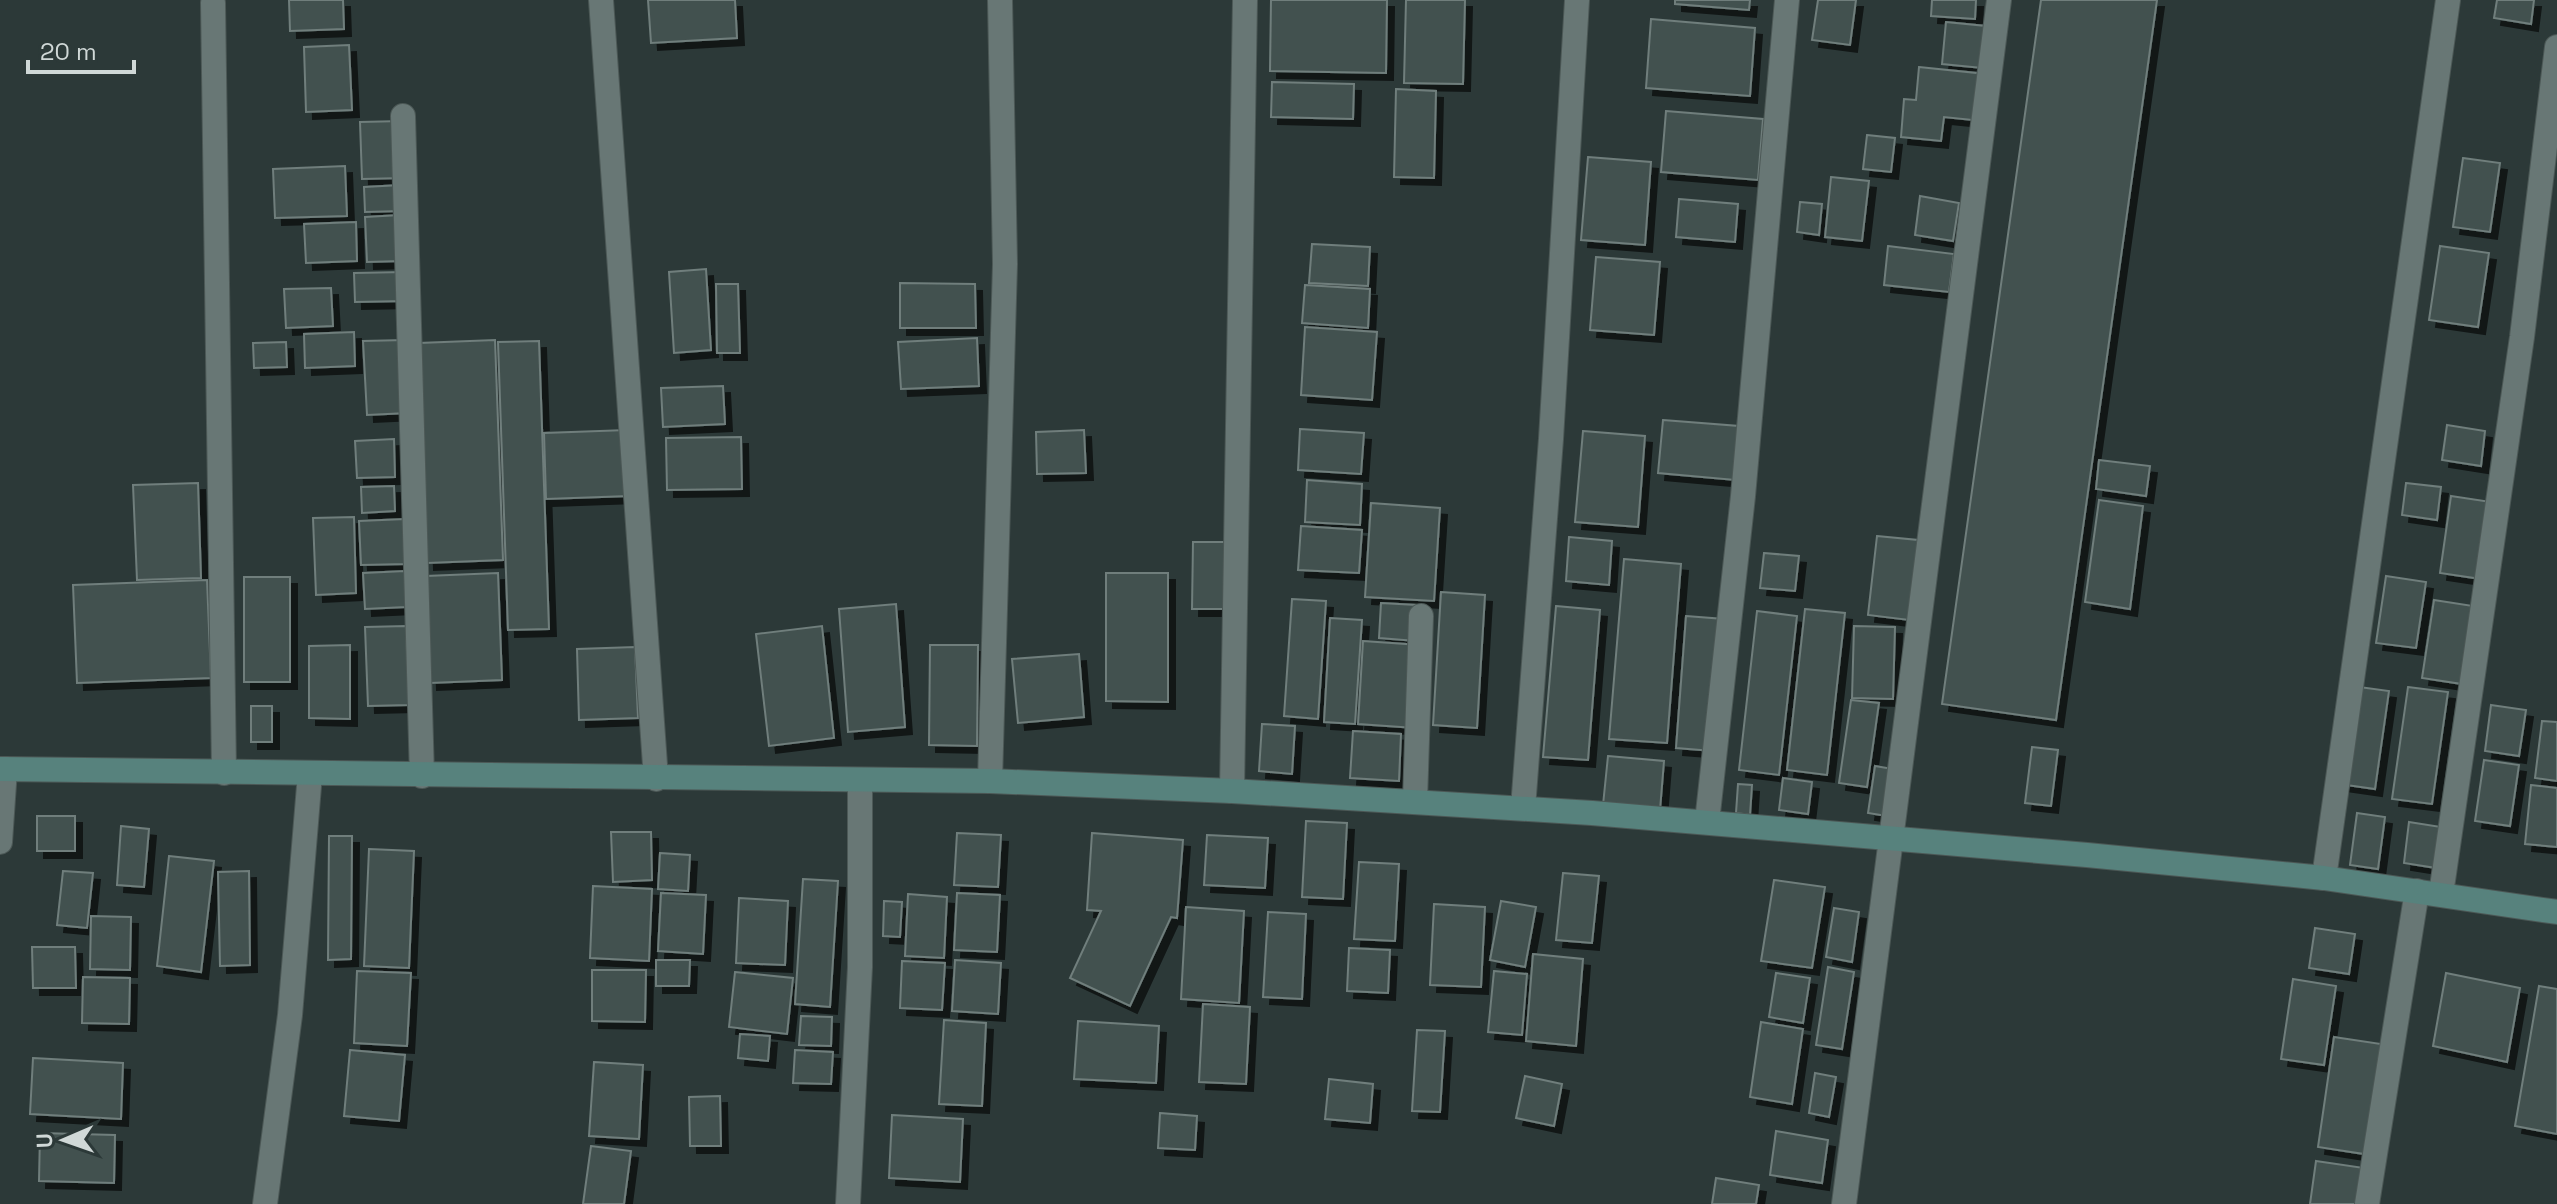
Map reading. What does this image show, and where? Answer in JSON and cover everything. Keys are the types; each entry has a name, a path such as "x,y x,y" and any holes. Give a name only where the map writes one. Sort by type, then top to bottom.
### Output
{"street":[{"path":"601,0 656,779"},
{"path":"990,781 1005,264 1000,0"},
{"path":"1232,791 1245,0"},
{"path":"1523,808 1551,439 1577,0"},
{"path":"1707,822 1744,481 1787,0"},
{"path":"1844,1204 1999,0"},
{"path":"2324,878 2448,0"},
{"path":"213,3 224,773"},
{"path":"2367,1204 2429,893 2506,448 2557,47"},
{"path":"403,116 422,776"},
{"path":"1415,801 1421,616"},
{"path":"0,842 3,769 990,781 1415,801 1893,837 2324,878 2557,912"},
{"path":"265,1204 290,1015 310,774"},
{"path":"848,1204 860,967 860,780"}],"building":[{"path":"289,0 343,0 344,29 290,31"},
{"path":"648,0 735,0 737,38 651,43"},
{"path":"1271,0 1387,0 1386,73 1270,71"},
{"path":"1406,0 1465,0 1463,84 1404,83"},
{"path":"1675,0 1750,0 1749,10 1675,4"},
{"path":"1818,0 1856,0 1850,45 1812,40"},
{"path":"1932,0 1976,0 1975,19 1931,16"},
{"path":"2041,0 2157,0 2056,720 1942,704"},
{"path":"2497,0 2534,0 2531,24 2494,18"},
{"path":"1651,19 1755,28 1750,96 1646,88"},
{"path":"1946,22 1986,26 1982,68 1942,64"},
{"path":"349,45 352,110 306,112 304,47"},
{"path":"1919,67 1986,74 1982,121 1944,117 1941,141 1901,137 1904,99 1916,100"},
{"path":"1272,82 1354,84 1353,119 1271,117"},
{"path":"1396,89 1436,91 1434,178 1394,177"},
{"path":"1666,111 1763,119 1758,180 1661,172"},
{"path":"402,121 404,178 362,179 360,122"},
{"path":"1867,135 1895,138 1891,172 1863,169"},
{"path":"1588,157 1651,162 1645,245 1581,240"},
{"path":"2463,158 2500,163 2490,232 2453,227"},
{"path":"345,166 347,216 275,218 273,169"},
{"path":"1831,177 1869,181 1862,241 1825,237"},
{"path":"401,185 402,211 365,212 364,187"},
{"path":"1920,196 1959,203 1953,241 1915,235"},
{"path":"1679,199 1738,204 1735,242 1676,237"},
{"path":"1800,202 1822,204 1819,235 1797,232"},
{"path":"400,215 402,261 367,262 365,217"},
{"path":"356,222 357,261 306,263 304,224"},
{"path":"1312,244 1370,247 1368,286 1309,283"},
{"path":"1888,246 1954,254 1949,292 1884,285"},
{"path":"2440,246 2489,253 2478,327 2429,320"},
{"path":"1596,257 1660,262 1654,335 1590,330"},
{"path":"706,269 711,350 674,353 669,272"},
{"path":"405,272 406,301 355,302 354,273"},
{"path":"900,283 975,284 976,328 900,328"},
{"path":"716,284 738,284 740,353 717,353"},
{"path":"1305,285 1370,289 1368,328 1302,323"},
{"path":"331,288 333,326 286,328 284,289"},
{"path":"1305,327 1377,332 1372,400 1301,395"},
{"path":"354,332 355,366 305,368 304,334"},
{"path":"977,338 979,386 901,389 898,342"},
{"path":"405,340 408,413 367,415 363,341"},
{"path":"495,340 503,560 427,563 419,343"},
{"path":"539,341 549,629 508,630 498,342"},
{"path":"286,342 287,367 254,368 253,343"},
{"path":"723,386 725,424 663,427 661,388"},
{"path":"1663,420 1739,426 1735,480 1658,473"},
{"path":"2447,425 2485,431 2481,466 2442,460"},
{"path":"1300,429 1364,433 1361,474 1298,470"},
{"path":"627,430 629,496 546,499 544,433"},
{"path":"1084,430 1086,473 1037,474 1036,432"},
{"path":"1583,431 1645,436 1638,527 1575,522"},
{"path":"741,437 742,489 667,490 666,438"},
{"path":"394,439 395,477 357,478 355,441"},
{"path":"2099,460 2150,466 2146,496 2096,489"},
{"path":"1307,480 1362,484 1360,525 1305,522"},
{"path":"198,483 201,578 137,580 133,485"},
{"path":"2406,483 2441,487 2437,520 2402,515"},
{"path":"394,486 395,511 362,513 361,487"},
{"path":"2451,496 2491,502 2481,579 2440,573"},
{"path":"2099,500 2143,506 2130,609 2085,602"},
{"path":"1371,503 1440,508 1434,601 1365,597"},
{"path":"354,517 356,593 316,595 313,518"},
{"path":"405,519 407,564 361,565 359,521"},
{"path":"1301,526 1362,530 1359,573 1298,570"},
{"path":"1877,536 1918,540 1909,620 1868,615"},
{"path":"1569,537 1612,541 1609,585 1566,581"},
{"path":"1193,542 1234,542 1233,609 1192,609"},
{"path":"1764,553 1799,556 1795,591 1760,588"},
{"path":"1624,559 1681,564 1667,743 1609,739"},
{"path":"405,571 406,607 365,609 363,573"},
{"path":"498,573 502,680 430,683 426,576"},
{"path":"1106,573 1168,573 1168,702 1106,701"},
{"path":"2386,576 2426,582 2416,648 2376,643"},
{"path":"244,577 290,577 290,682 244,682"},
{"path":"207,580 211,678 77,683 73,585"},
{"path":"1441,592 1485,595 1477,728 1433,725"},
{"path":"1292,599 1326,601 1318,719 1284,716"},
{"path":"2434,600 2473,606 2462,684 2422,678"},
{"path":"1381,603 1417,605 1416,641 1379,638"},
{"path":"896,604 905,727 848,732 839,609"},
{"path":"1556,606 1600,610 1588,760 1543,757"},
{"path":"1805,609 1845,613 1827,775 1787,770"},
{"path":"1757,611 1797,616 1779,775 1739,770"},
{"path":"1686,616 1724,619 1713,751 1676,748"},
{"path":"1330,618 1362,620 1355,724 1324,722"},
{"path":"406,626 409,705 368,706 365,627"},
{"path":"822,626 834,738 769,746 756,634"},
{"path":"1854,626 1895,627 1893,699 1852,698"},
{"path":"1363,641 1420,645 1415,728 1358,724"},
{"path":"350,645 350,719 309,718 309,646"},
{"path":"930,645 978,645 977,746 929,745"},
{"path":"635,647 638,718 579,720 577,649"},
{"path":"1079,654 1084,717 1018,723 1012,659"},
{"path":"2352,686 2389,691 2375,789 2339,784"},
{"path":"2408,687 2448,692 2432,804 2392,799"},
{"path":"1851,700 1879,703 1867,787 1839,783"},
{"path":"2491,705 2526,710 2519,756 2485,751"},
{"path":"251,706 272,706 272,742 251,742"},
{"path":"2542,721 2557,722 2557,781 2535,778"},
{"path":"1262,724 1295,726 1292,774 1259,771"},
{"path":"1353,731 1401,734 1399,781 1350,778"},
{"path":"2032,747 2058,750 2051,806 2025,803"},
{"path":"1608,756 1664,761 1660,810 1603,805"},
{"path":"2484,760 2519,765 2510,826 2475,821"},
{"path":"1875,766 1899,770 1893,817 1868,813"},
{"path":"1783,778 1812,782 1808,814 1779,810"},
{"path":"1738,784 1752,785 1750,815 1736,813"},
{"path":"2531,785 2557,788 2557,847 2525,844"},
{"path":"2357,813 2385,817 2378,869 2350,865"},
{"path":"37,816 75,816 75,851 37,851"},
{"path":"1306,821 1347,823 1343,899 1302,897"},
{"path":"2409,822 2441,827 2436,868 2404,863"},
{"path":"121,826 149,829 144,887 117,885"},
{"path":"611,832 651,832 652,880 613,882"},
{"path":"957,833 1001,835 998,887 954,885"},
{"path":"1092,833 1183,840 1177,918 1171,917 1130,1006 1070,978 1101,911 1087,910"},
{"path":"1207,835 1268,838 1265,888 1204,885"},
{"path":"329,836 352,836 351,959 328,960"},
{"path":"369,849 414,851 409,968 364,966"},
{"path":"660,853 690,855 688,891 658,889"},
{"path":"169,856 214,861 201,972 157,966"},
{"path":"1359,862 1399,864 1395,941 1354,939"},
{"path":"63,871 93,873 87,928 57,925"},
{"path":"249,871 250,965 220,966 218,872"},
{"path":"1563,873 1599,876 1592,943 1556,940"},
{"path":"803,879 838,881 830,1007 795,1004"},
{"path":"1774,880 1825,887 1812,968 1761,961"},
{"path":"593,886 652,889 649,961 590,958"},
{"path":"661,893 706,895 703,954 658,951"},
{"path":"957,893 1000,895 997,952 954,950"},
{"path":"908,894 947,897 944,958 905,956"},
{"path":"739,898 788,901 785,965 736,963"},
{"path":"884,901 902,902 900,937 883,936"},
{"path":"1501,901 1536,907 1525,967 1490,960"},
{"path":"1434,904 1485,907 1481,987 1430,985"},
{"path":"1186,907 1244,911 1239,1003 1181,999"},
{"path":"1834,908 1859,912 1852,962 1826,957"},
{"path":"1268,912 1306,914 1302,999 1263,997"},
{"path":"91,916 131,917 130,970 90,969"},
{"path":"2315,928 2355,934 2349,974 2309,968"},
{"path":"32,947 75,947 76,988 33,988"},
{"path":"1349,948 1390,950 1388,993 1347,991"},
{"path":"1533,954 1583,959 1576,1046 1526,1041"},
{"path":"656,960 690,960 689,986 656,986"},
{"path":"955,960 1001,963 998,1014 952,1011"},
{"path":"902,961 945,963 942,1010 900,1008"},
{"path":"1828,967 1854,972 1842,1049 1816,1045"},
{"path":"592,970 646,970 645,1022 592,1021"},
{"path":"357,971 411,973 407,1046 354,1043"},
{"path":"1494,971 1527,974 1522,1035 1488,1032"},
{"path":"735,972 793,978 787,1034 729,1027"},
{"path":"1776,973 1810,978 1803,1023 1769,1017"},
{"path":"2446,973 2520,988 2507,1062 2433,1046"},
{"path":"83,977 130,978 129,1024 82,1023"},
{"path":"2293,979 2336,986 2324,1065 2281,1059"},
{"path":"2539,986 2557,989 2557,1134 2515,1126"},
{"path":"1203,1004 1250,1007 1246,1084 1199,1082"},
{"path":"801,1016 832,1017 831,1046 799,1045"},
{"path":"944,1020 986,1023 982,1106 939,1104"},
{"path":"1078,1021 1159,1026 1156,1083 1074,1079"},
{"path":"1761,1022 1803,1029 1792,1104 1750,1097"},
{"path":"1417,1030 1445,1031 1440,1112 1412,1111"},
{"path":"740,1034 770,1036 768,1061 738,1058"},
{"path":"2334,1037 2381,1044 2364,1154 2318,1147"},
{"path":"350,1050 405,1055 399,1121 344,1116"},
{"path":"795,1050 833,1052 831,1084 793,1083"},
{"path":"33,1058 123,1063 121,1119 30,1114"},
{"path":"594,1062 643,1065 639,1139 589,1136"},
{"path":"1815,1073 1836,1077 1829,1117 1809,1113"},
{"path":"1525,1076 1562,1084 1554,1126 1516,1118"},
{"path":"1329,1079 1373,1084 1370,1123 1325,1119"},
{"path":"720,1096 721,1146 690,1146 689,1097"},
{"path":"1160,1113 1197,1116 1195,1150 1158,1148"},
{"path":"892,1115 963,1119 960,1182 889,1178"},
{"path":"1776,1131 1828,1140 1822,1183 1770,1175"},
{"path":"40,1133 115,1135 114,1183 39,1181"},
{"path":"591,1146 631,1151 624,1204 583,1204"},
{"path":"2316,1161 2364,1168 2358,1204 2310,1204"},
{"path":"1716,1178 1759,1185 1756,1204 1712,1204"}]}
